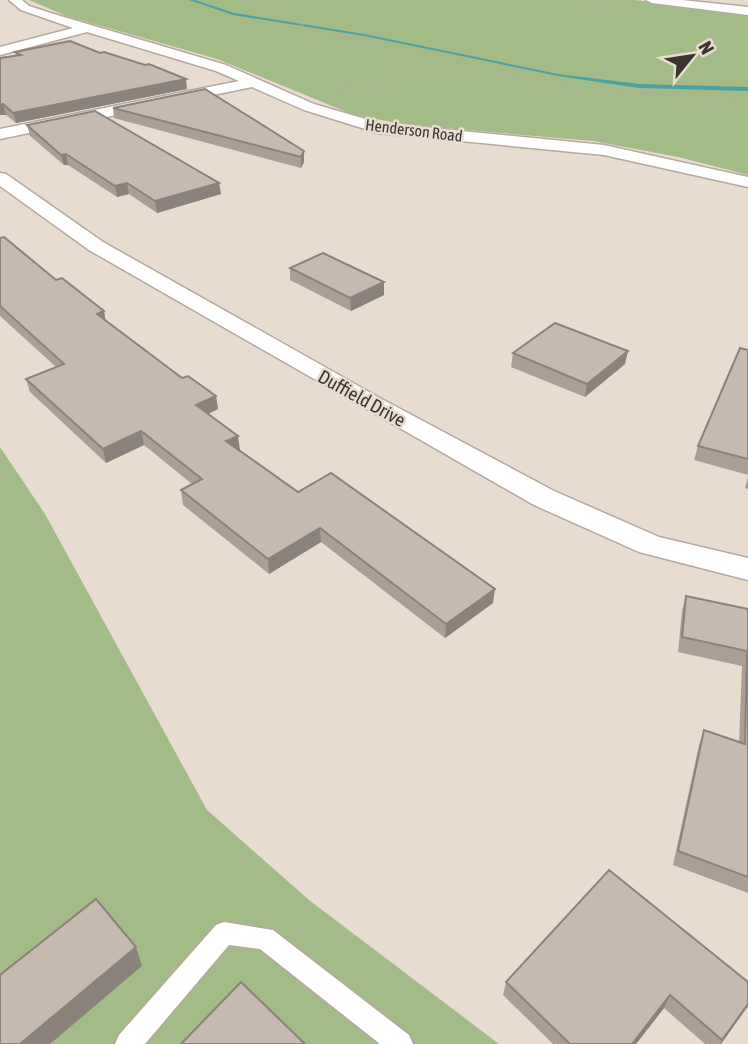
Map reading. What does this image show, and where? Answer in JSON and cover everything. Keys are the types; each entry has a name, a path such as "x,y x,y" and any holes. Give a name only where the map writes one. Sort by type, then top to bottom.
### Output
{"street":[{"name":"Henderson Road","path":"15,0 25,8 221,68 343,119 378,128 604,149 748,182"},
{"path":"652,0 748,11"},
{"path":"0,51 87,28"},
{"path":"0,134 256,82"},
{"name":"Duffield Drive","path":"0,178 96,246 369,402 544,498 650,545 748,569"}],"lane":[{"path":"128,1044 224,933 265,938 400,1044"}],"path":[{"path":"244,0 294,21 305,29 578,90 748,98"},
{"path":"292,99 463,65"}],"green space":[{"path":"29,0 634,0 748,13 748,175 678,157 593,141 408,125 354,115 217,59 66,16"},
{"path":"0,447 45,514 207,810 309,900 499,1044 0,1044"}],"building":[{"path":"70,41 100,53 149,64 186,79 13,113 3,104 0,105 0,58 21,55 15,52"},
{"path":"205,89 304,151 301,157 113,108"},
{"path":"95,111 219,183 155,201 127,183 115,186 66,154 61,155 27,125"},
{"path":"4,237 56,280 62,278 104,311 97,314 182,378 188,376 216,396 196,405 238,436 226,441 298,492 331,473 495,589 446,624 320,528 268,559 181,490 202,479 141,431 103,449 26,379 64,364 0,306 0,238"},
{"path":"323,253 384,282 350,298 290,268"},
{"path":"555,323 628,351 587,384 513,353"},
{"path":"740,348 748,350 748,459 698,446"},
{"path":"686,596 748,609 748,877 678,851 704,730 745,744 747,651 682,637"},
{"path":"609,870 748,982 748,1004 722,1040 670,995 632,1044 570,1044 506,982"},
{"path":"96,899 136,947 20,1044 0,1044 0,975"},
{"path":"241,982 305,1044 181,1044"}],"waterway":[{"path":"191,0 233,14 364,35 558,75 639,86 748,89"}]}
